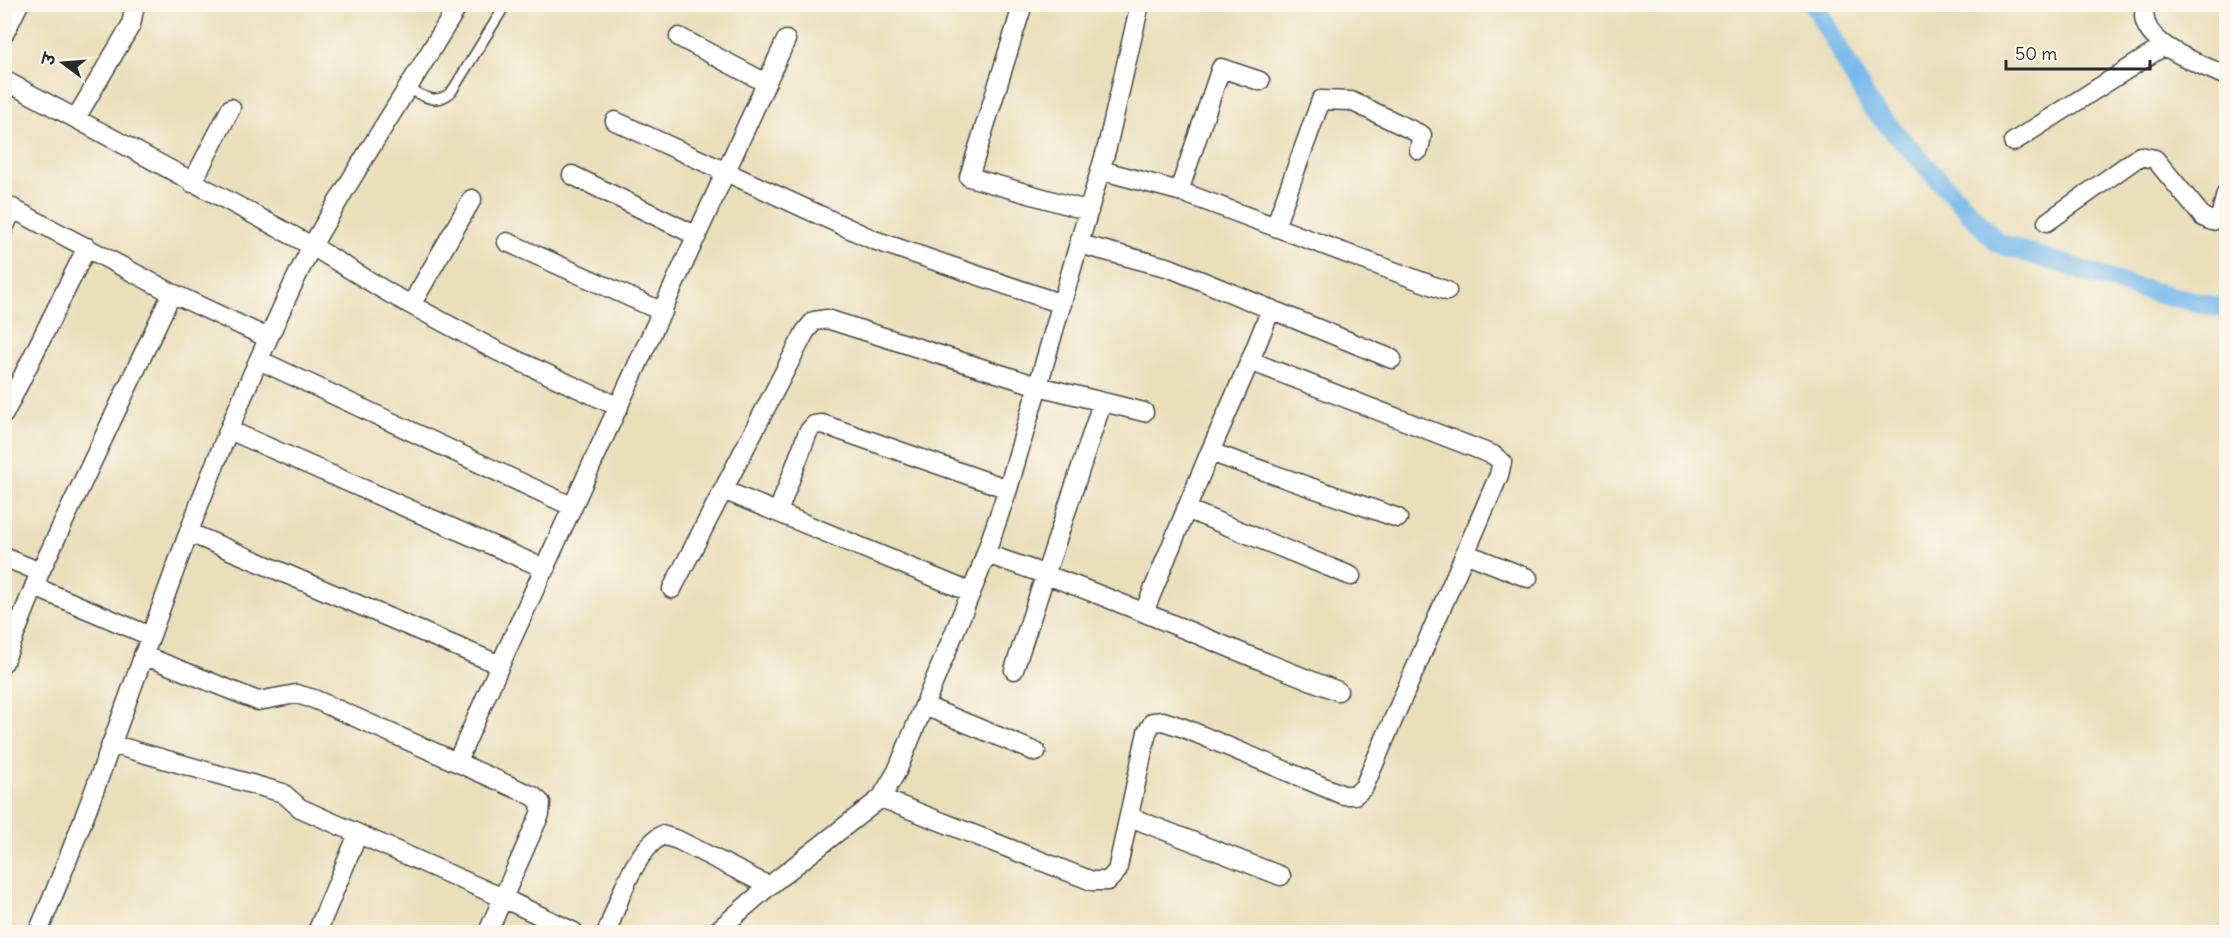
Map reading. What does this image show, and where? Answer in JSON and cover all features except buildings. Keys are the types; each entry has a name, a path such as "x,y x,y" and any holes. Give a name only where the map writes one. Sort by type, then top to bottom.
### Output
{"street":[{"path":"4,34 19,4"},
{"path":"76,118 131,25 135,4"},
{"path":"38,933 229,430 268,338 312,246 459,4"},
{"path":"1023,4 969,177 1089,211"},
{"path":"716,933 769,886 881,798 897,771 986,554 1008,489 1089,211 1140,4"},
{"path":"2146,4 2144,11 2146,30 2164,46 2226,75"},
{"path":"679,37 766,83"},
{"path":"457,762 786,40"},
{"path":"2013,142 2164,46"},
{"path":"1179,191 1221,68 1260,81"},
{"path":"4,80 312,246 411,305 497,351 619,407"},
{"path":"1275,227 1322,100 1351,101 1422,135 1419,150"},
{"path":"192,183 231,108"},
{"path":"615,121 874,240 1062,304"},
{"path":"2047,222 2140,156 2155,159 2203,217 2212,221 2220,217 2226,194"},
{"path":"1100,170 1179,191 1447,291"},
{"path":"572,175 697,236"},
{"path":"411,305 472,199"},
{"path":"4,228 9,206 172,293 268,338"},
{"path":"507,242 663,312"},
{"path":"1079,244 1170,268 1392,359"},
{"path":"7,405 87,247"},
{"path":"4,662 10,630 38,580 172,293"},
{"path":"1144,612 1271,309"},
{"path":"672,589 805,332 814,321 827,319 1038,386 1144,412"},
{"path":"259,360 573,507"},
{"path":"881,798 1092,881 1108,881 1117,871 1147,732 1153,722 1163,721 1343,795 1355,795 1364,787 1499,475 1502,462 1483,451 1250,361"},
{"path":"1014,670 1102,403"},
{"path":"778,512 808,432 814,425 822,424 1008,489"},
{"path":"229,430 546,569"},
{"path":"1210,452 1398,518"},
{"path":"723,490 970,592"},
{"path":"1186,509 1351,576"},
{"path":"190,533 500,665"},
{"path":"1465,553 1528,578"},
{"path":"986,554 1047,574 1144,612 1240,654 1338,692"},
{"path":"4,557 38,580 150,636"},
{"path":"143,655 258,701 296,694 314,699 533,796 541,803 540,814 488,933"},
{"path":"925,706 1036,752"},
{"path":"111,744 283,793 300,808 503,898 574,933"},
{"path":"1130,817 1281,876"},
{"path":"317,933 358,834"},
{"path":"606,933 641,854 649,843 662,835 678,840 769,886"}],"lane":[{"path":"409,88 436,101 444,99 506,4"}],"waterway":[{"path":"1814,4 1871,107 1998,243 2133,287 2226,309"}]}
